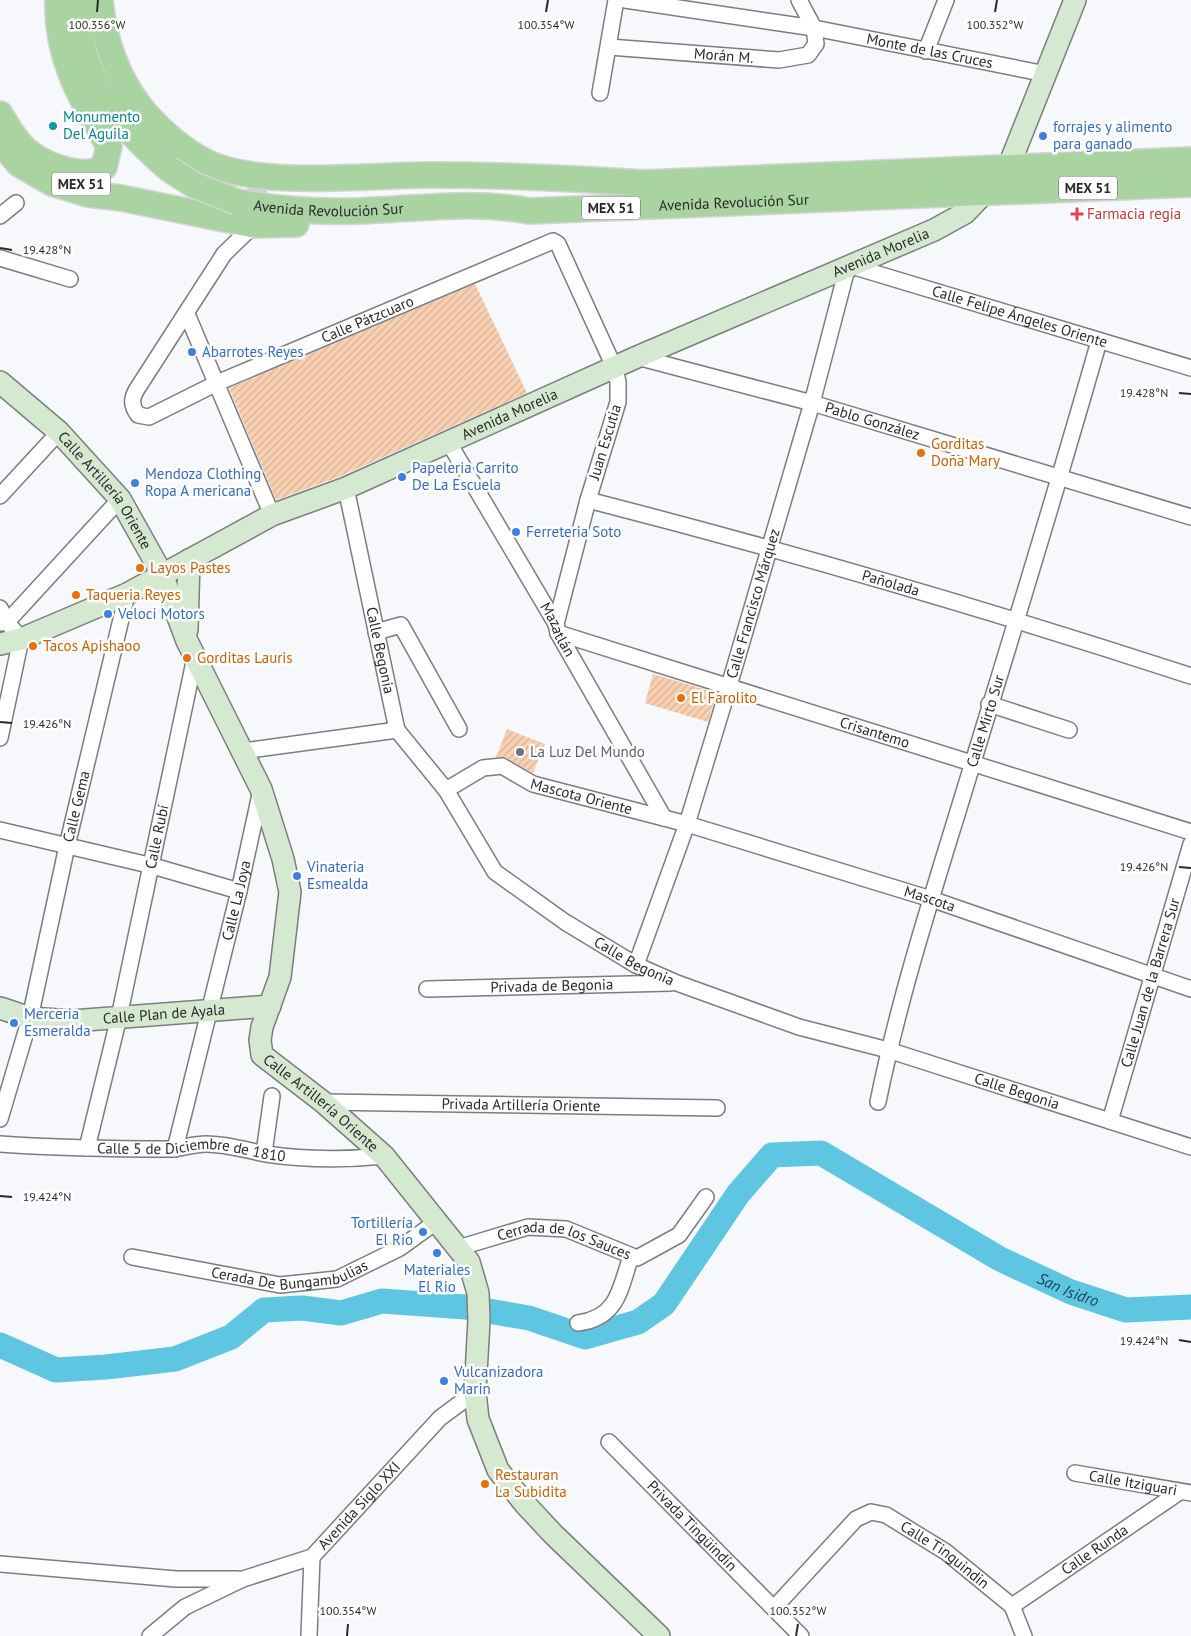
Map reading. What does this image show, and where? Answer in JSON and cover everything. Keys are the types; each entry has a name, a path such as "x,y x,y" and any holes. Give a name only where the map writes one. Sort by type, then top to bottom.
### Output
{"main road":[{"path":"0,114 10,132 34,156 50,164 83,172 96,173 104,167 109,146 82,101 64,50 58,26 58,0"},
{"name":"Avenida Revolución Sur","path":"76,0 85,56 99,88 121,124 168,169 194,185 237,202 290,209 358,211 504,206 529,211 1191,184"},
{"name":"Avenida Revolución Sur","path":"100,0 102,21 112,58 128,90 156,125 208,163 239,172 272,176 431,175 569,178 643,183 1191,160"},
{"name":"MEX 51","path":"0,130 22,156 46,172 74,183 125,189 180,191"},
{"path":"0,141 19,164 52,182 88,194 121,198 254,225 512,219 529,211"},
{"name":"MEX 51","path":"267,191 606,189 632,187 643,183"}],"street":[{"path":"600,93 616,0"},
{"name":"Monte de las Cruces","path":"625,0 814,28 1046,74"},
{"path":"799,0 814,28"},
{"path":"926,51 946,0"},
{"path":"1008,168 1075,0"},
{"name":"Morán M.","path":"609,47 779,60 808,55 816,44 814,28"},
{"name":"Avenida Morelia","path":"0,644 21,639 127,594 272,515 346,488 615,369 637,357 848,265 934,230 965,213 1008,168"},
{"path":"0,216 16,203"},
{"path":"254,225 224,254 187,314 272,515"},
{"name":"Calle Pátzcuaro","path":"187,314 133,396 132,406 138,415 149,417 217,383 553,241"},
{"name":"Juan Escutia","path":"553,241 558,244 615,369 618,382 618,402 588,500 557,629"},
{"path":"0,258 70,279"},
{"name":"Calle Felipe Ángeles Oriente","path":"848,265 1191,368"},
{"name":"Calle Francisco Márquez","path":"636,965 687,824 729,686 812,403 848,265"},
{"name":"Calle Mirto Sur","path":"878,1102 888,1050 931,899 989,704 1018,619 1061,478 1098,341"},
{"name":"Pablo González","path":"637,357 812,403 1191,517"},
{"name":"Calle Artillería Oriente","path":"0,382 59,432 120,499 162,574 191,649 261,789 283,859 290,892 280,978 262,1027 260,1040 262,1055 323,1102 384,1156 463,1255 478,1293 479,1320 475,1392 478,1419 498,1470 525,1504 553,1534 659,1636"},
{"path":"0,496 59,432"},
{"name":"Mazatlán","path":"449,443 664,818"},
{"name":"Calle Begonia","path":"346,488 397,730 446,790 495,872 565,922 636,965 677,983 800,1027 888,1050 1191,1147"},
{"path":"3,623 120,499"},
{"name":"Pañolada","path":"588,500 769,547 1018,619 1191,676"},
{"path":"189,560 191,649"},
{"name":"Calle Gema","path":"0,1119 30,1018 67,846 127,594"},
{"path":"0,608 3,623 21,639 0,738"},
{"path":"376,632 401,625 459,729"},
{"name":"Crisantemo","path":"557,629 729,686 1191,832"},
{"name":"Calle Rubí","path":"87,1148 153,866 191,649"},
{"path":"989,704 1069,730"},
{"path":"243,751 397,730"},
{"name":"Mascota Oriente","path":"446,790 483,768 502,766 533,784 664,818"},
{"name":"Calle La Joya","path":"175,1149 239,891 261,789"},
{"name":"Mascota","path":"664,818 931,899 1191,989"},
{"path":"0,830 153,866 239,891"},
{"name":"Calle Juan de la Barrera Sur","path":"1110,1121 1191,844"},
{"name":"Privada de Begonia","path":"426,989 677,983"},
{"name":"Calle Plan de Ayala","path":"0,1008 30,1018 72,1021 270,1006"},
{"path":"264,1153 272,1096"},
{"name":"Privada Artillería Oriente","path":"323,1102 717,1108"},
{"name":"Calle 5 de Diciembre de 1810","path":"0,1144 87,1148 175,1149 204,1144 237,1146 264,1153 307,1159 344,1160 384,1156"},
{"name":"Cerrada de los Sauces","path":"463,1255 528,1228 566,1229 637,1258 679,1235 706,1197"},
{"name":"Cerada De Bungambulias","path":"132,1257 280,1285 337,1279 400,1248 436,1222"},
{"path":"578,1323 592,1321 612,1309 631,1256"},
{"name":"Avenida Siglo XXI","path":"150,1636 185,1607 243,1579 312,1558 440,1418 475,1392"},
{"name":"Privada Tingüindín","path":"609,1442 801,1636"},
{"name":"Calle Itziguari","path":"1075,1473 1184,1493"},
{"name":"Calle Runda","path":"1012,1606 1184,1493"},
{"name":"Calle Tinguindin","path":"774,1608 856,1519 871,1512 886,1515 946,1552 1012,1606"},
{"path":"309,1636 312,1558"},
{"path":"0,1564 176,1579 243,1579"},
{"path":"1012,1606 1024,1636"}],"building":[{"path":"475,284 527,393 341,476 276,500 229,388"},
{"name":"El Farolito","path":"653,674 717,693 708,722 645,703"},
{"name":"La Luz Del Mundo","path":"507,729 545,744 533,773 507,758 496,757"}],"waterway":[{"name":"San Isidro","path":"0,1345 56,1370 106,1367 175,1359 231,1337 264,1310 302,1308 341,1313 382,1301 465,1307 529,1318 585,1337 638,1322 664,1304 738,1194 772,1155 821,1153 1000,1259 1071,1292 1126,1310 1191,1307"}],"tunnel":[{"path":"210,191 267,191"}],"place":[{"name":"Monumento Del Aguila","path":"53,126"},
{"name":"forrajes y alimento para ganado","path":"1043,136"},
{"name":"Farmacia regia","path":"1077,214"},
{"name":"Abarrotes Reyes","path":"192,352"},
{"name":"Gorditas Doña Mary","path":"921,453"},
{"name":"Papeleria Carrito De La Escuela","path":"402,477"},
{"name":"Mendoza Clothing Ropa A mericana","path":"135,483"},
{"name":"Ferreteria Soto","path":"516,532"},
{"name":"Layos Pastes","path":"140,568"},
{"name":"Taqueria Reyes","path":"76,595"},
{"name":"Veloci Motors","path":"108,614"},
{"name":"Tacos Apishaoo","path":"33,646"},
{"name":"Gorditas Lauris","path":"187,658"},
{"name":"El Farolito","path":"681,698"},
{"name":"La Luz Del Mundo","path":"520,752"},
{"name":"Vinateria Esmealda","path":"297,876"},
{"name":"Merceria Esmeralda","path":"14,1023"},
{"name":"Tortillería El Rio","path":"423,1232"},
{"name":"Materiales El Rio","path":"437,1253"},
{"name":"Vulcanizadora Marin","path":"444,1381"},
{"name":"Restauran La Subidita","path":"485,1484"}]}
